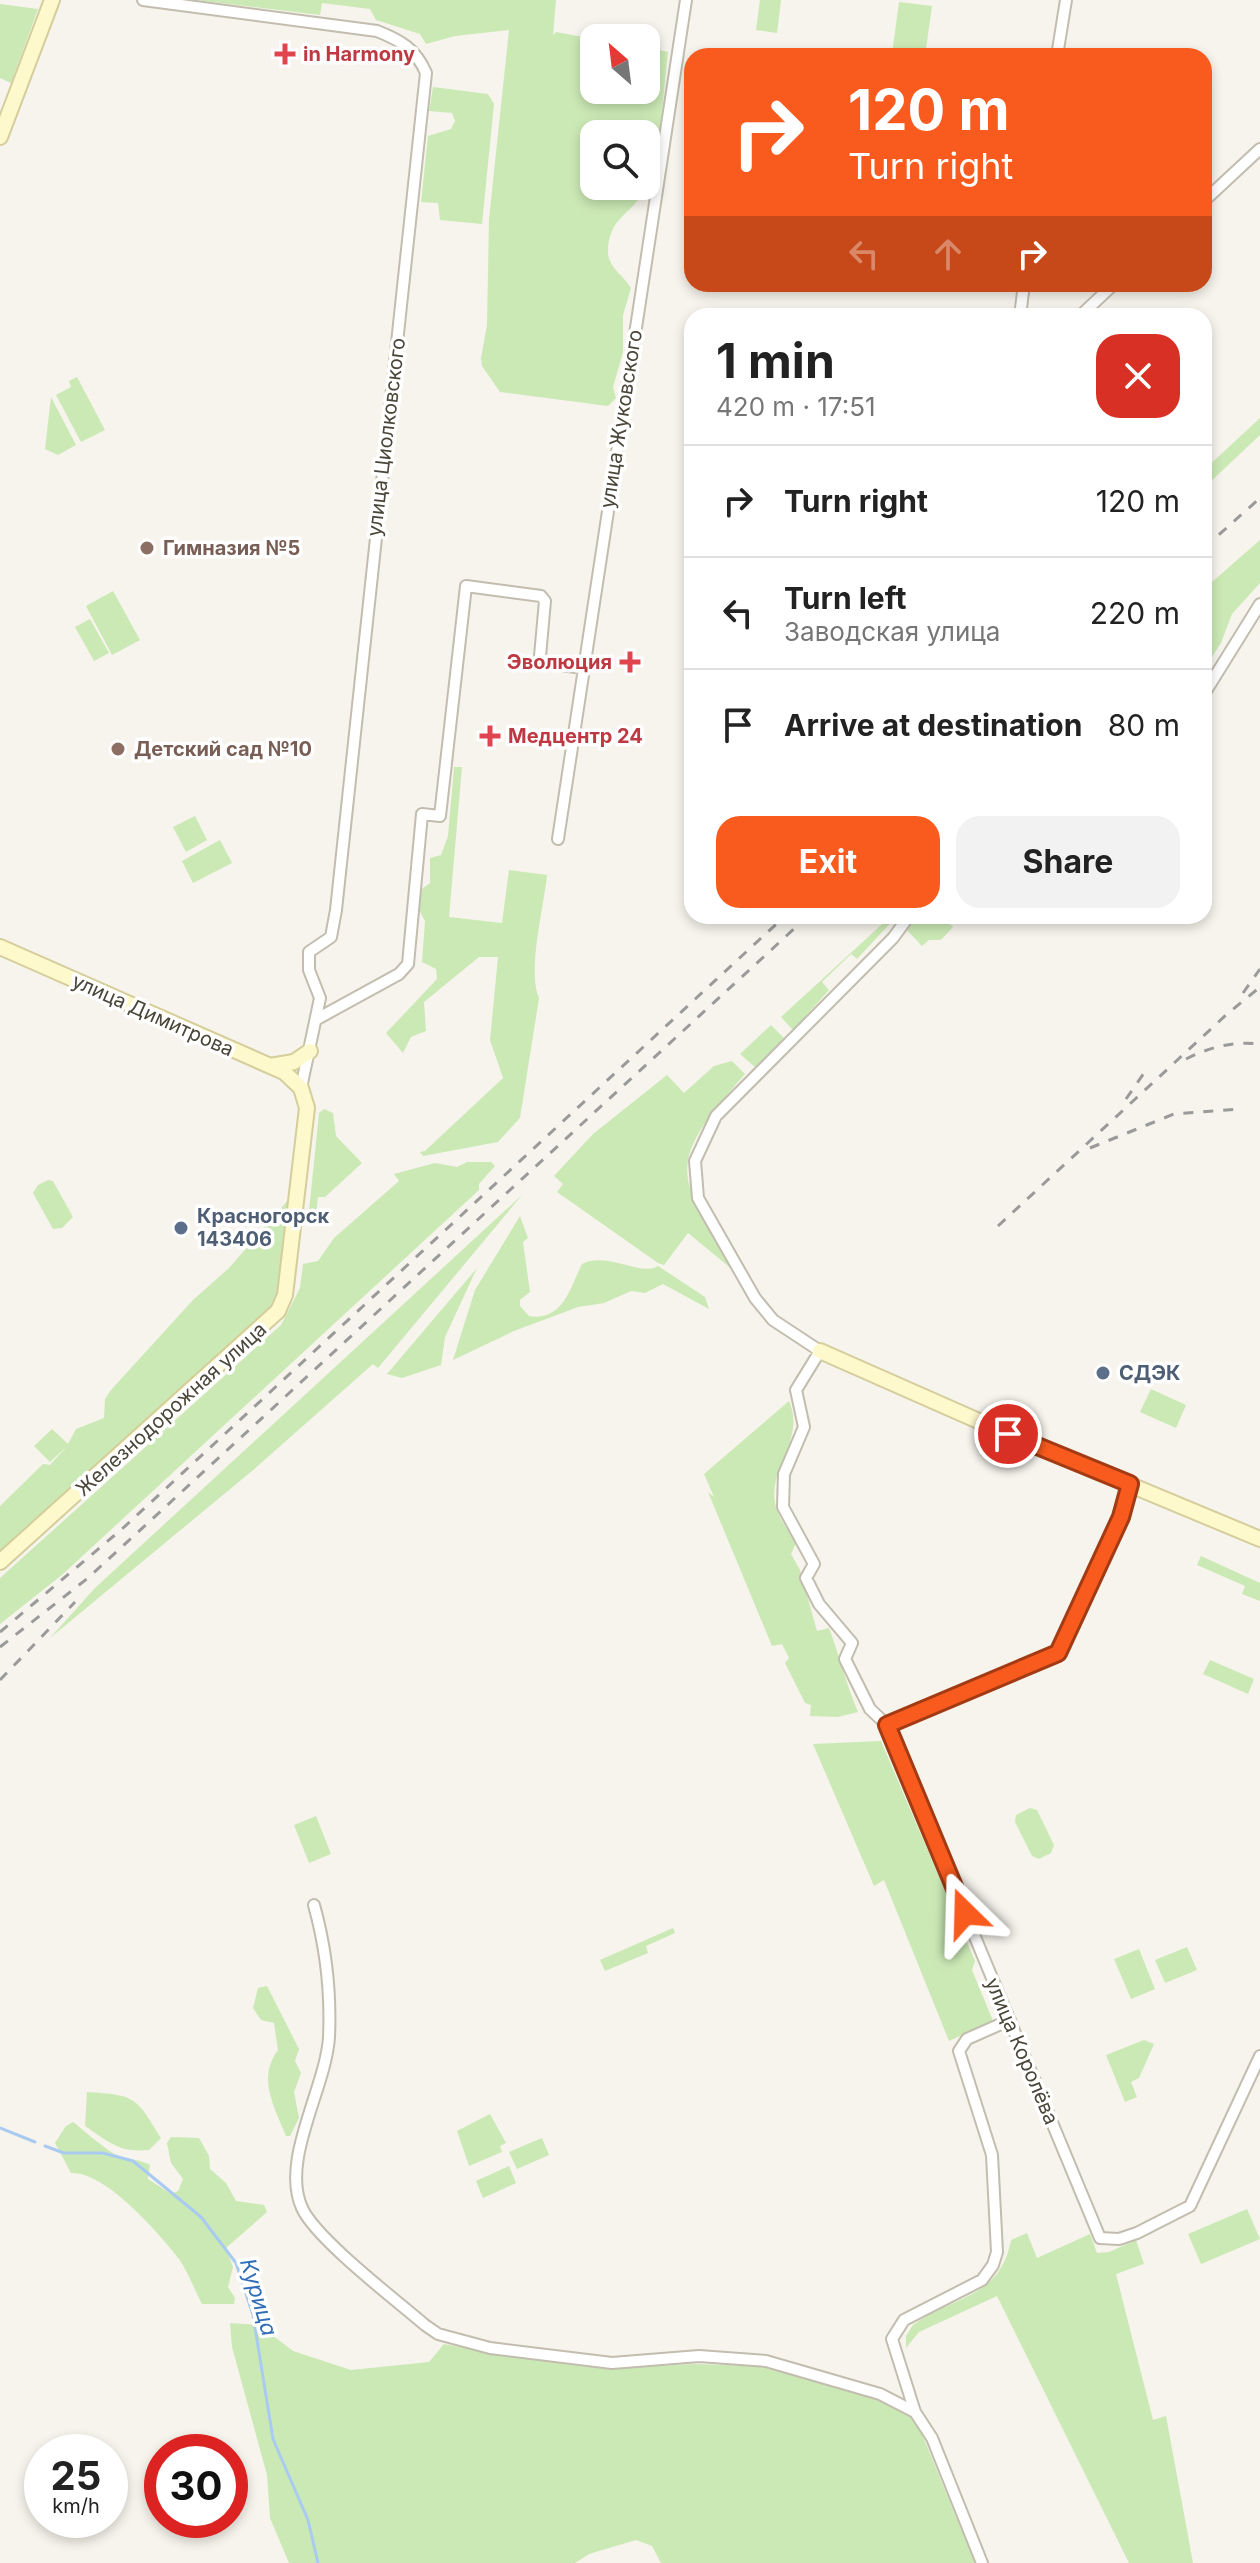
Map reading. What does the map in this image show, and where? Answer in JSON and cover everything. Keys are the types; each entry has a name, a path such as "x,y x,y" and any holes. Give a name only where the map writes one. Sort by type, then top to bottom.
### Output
{"street":[{"path":"42,0 45,17"},
{"path":"0,137 52,0"},
{"name":"улица Циолковского","path":"143,0 377,31 397,39 414,52 426,73 333,932 309,952 308,960 319,989 317,1019 301,1088"},
{"name":"улица Жуковского","path":"558,839 686,0"},
{"path":"1058,48 1066,0"},
{"path":"1212,194 1260,149"},
{"path":"1088,308 1106,292"},
{"path":"317,1019 399,974 408,964 422,814 440,816 466,586 541,596 545,601 540,656 547,663 583,668"},
{"path":"1212,681 1260,604"},
{"path":"903,924 893,938 716,1116 695,1161 698,1198 755,1298 773,1320 820,1351 1260,1539"},
{"name":"улица Димитрова","path":"0,947 270,1066 292,1077 301,1088"},
{"path":"270,1066 294,1062 310,1051"},
{"name":"Железнодорожная улица","path":"0,1562 278,1311 287,1281 307,1108 301,1088"},
{"name":"улица Королёва","path":"820,1351 796,1390 804,1427 784,1474 783,1507 814,1564 806,1578 819,1604 852,1643 845,1659 870,1709 887,1725 1100,2238 1119,2239 1137,2233 1190,2206 1260,2056"},
{"path":"887,1725 1058,1653 1121,1517 1130,1484"},
{"path":"314,1905 326,1947 329,2038 296,2169 297,2192 302,2208 318,2230 425,2325 438,2334 490,2348 612,2363 699,2356 766,2361 880,2394 915,2412"},
{"path":"982,2563 932,2438 915,2412 912,2394 893,2349 896,2329 911,2316 982,2280 993,2265 997,2252 992,2155 959,2051 967,2039 1010,2020"}],"green space":[{"path":"196,0 556,0 553,35 556,32 580,36 580,104 660,104 660,50 668,52 660,128 660,120 580,120 580,200 637,200 616,224 609,241 608,252 613,267 631,288 623,315 623,352 613,387 616,398 608,406 500,392 482,366 487,325 489,219 509,30 455,36 426,44 420,34 376,20 370,9 322,3 320,15"},
{"path":"760,0 781,0 777,33 756,30"},
{"path":"899,2 932,6 926,48 893,48"},
{"path":"0,4 38,9 11,83 0,78"},
{"path":"433,87 488,94 494,104 482,224 440,220 438,203 421,202 428,136 451,129 455,121 452,113 429,111"},
{"path":"77,377 105,430 81,442 56,395 71,387 69,381"},
{"path":"51,397 76,445 58,455 45,449"},
{"path":"1260,418 1260,435 1212,480 1212,463"},
{"path":"1260,540 1260,583 1232,614 1212,657 1212,582"},
{"path":"113,591 140,640 112,655 86,606"},
{"path":"90,619 109,653 94,661 75,627"},
{"path":"454,767 462,767 449,917 502,923 509,870 547,875 535,956 539,998 520,1118 498,1142 423,1156 420,1152 425,1151 503,1078 490,1040 498,957 479,957 424,1002 426,1031 411,1037 403,1053 386,1033 437,979 436,969 422,962 425,921 419,910 422,889 430,883 430,858 441,855 448,836"},
{"path":"195,816 207,840 186,852 173,827"},
{"path":"220,840 232,863 193,883 182,861"},
{"path":"882,924 890,924 857,959 851,954 822,982 829,990 793,1030 781,1017"},
{"path":"911,924 950,924 953,927 941,940 929,940 922,946 907,930"},
{"path":"771,1025 784,1038 755,1067 740,1054"},
{"path":"732,1061 745,1074 702,1129 691,1149 687,1169 690,1188 699,1210 733,1270 688,1233 664,1265 658,1263 557,1192 563,1184 554,1176 593,1134 667,1075 684,1093 714,1066"},
{"path":"324,1109 333,1113 336,1136 362,1163 325,1197 318,1197 316,1216 308,1221 319,1113"},
{"path":"467,1162 491,1162 495,1166 479,1184 479,1190 63,1574 0,1624 0,1578 281,1325 300,1288 303,1264 318,1261 334,1238 399,1181 394,1174 435,1163 457,1167"},
{"path":"53,1181 73,1217 62,1228 53,1229 33,1193 38,1185"},
{"path":"522,1195 378,1368 373,1364 252,1471 50,1638 95,1588"},
{"path":"289,1199 279,1291 271,1309 0,1553 0,1506 43,1464 50,1465 67,1446 50,1462 34,1446 52,1429 68,1444 76,1429 104,1418 105,1399 111,1390 193,1300 229,1268"},
{"path":"520,1216 528,1238 523,1242 530,1292 520,1300 520,1306 529,1316 541,1316 558,1308 582,1264 602,1260 651,1269 658,1266 705,1297 709,1309 663,1284 645,1293 631,1291 604,1303 578,1307 514,1331 453,1360 475,1290"},
{"path":"477,1268 445,1337 441,1365 402,1378 387,1374"},
{"path":"1151,1389 1186,1405 1176,1428 1140,1412"},
{"path":"789,1401 793,1430 779,1469 774,1496 783,1523 796,1543 791,1554 800,1570 817,1631 829,1628 858,1712 838,1717 810,1716 811,1705 805,1703 785,1663 789,1658 782,1644 772,1646 708,1492 714,1497 704,1474"},
{"path":"1201,1556 1260,1583 1260,1601 1242,1594 1245,1586 1197,1565"},
{"path":"1210,1660 1254,1679 1248,1694 1203,1674"},
{"path":"881,1741 975,1961 972,1970 993,2021 949,2041 884,1880 874,1886 813,1744"},
{"path":"1030,1808 1037,1810 1054,1845 1051,1853 1039,1859 1032,1856 1015,1822 1016,1815"},
{"path":"316,1816 331,1854 309,1863 294,1825"},
{"path":"673,1928 675,1933 646,1946 648,1953 605,1971 600,1960"},
{"path":"1187,1947 1197,1970 1165,1983 1155,1960"},
{"path":"1139,1949 1155,1989 1131,1999 1114,1959"},
{"path":"267,1986 299,2049 295,2061 301,2073 294,2092 299,2118 290,2136 286,2136 268,2082 272,2061 278,2050 274,2023 261,2020 253,2008 258,1988"},
{"path":"1144,2040 1154,2044 1139,2078 1131,2082 1137,2097 1125,2102 1106,2055"},
{"path":"87,2092 116,2095 133,2101 140,2106 161,2138 149,2150 130,2150 108,2141 85,2126"},
{"path":"490,2114 506,2143 500,2146 502,2152 469,2166 457,2131"},
{"path":"73,2122 113,2153 150,2165 148,2179 171,2194 178,2191 183,2179 171,2163 167,2143 171,2137 199,2138 209,2156 210,2169 226,2183 236,2201 264,2205 267,2212 226,2248 233,2267 228,2287 235,2298 234,2304 202,2304 179,2259 145,2220 115,2192 85,2175 71,2173 55,2143 66,2126"},
{"path":"542,2138 549,2155 517,2169 509,2152"},
{"path":"509,2166 516,2183 483,2198 476,2181"},
{"path":"1247,2209 1260,2239 1201,2264 1188,2234"},
{"path":"1027,2233 1037,2258 1090,2234 1097,2253 1109,2252 1136,2240 1144,2264 1116,2274 1153,2420 1166,2416 1193,2563 1129,2563 997,2296 919,2332 906,2348 906,2336 913,2325 986,2285 997,2274 1011,2240"},
{"path":"230,2323 259,2325 293,2351 351,2370 429,2362 444,2344 507,2356 615,2368 694,2364 765,2366 887,2401 915,2417 975,2563 661,2563 652,2546 636,2540 589,2554 575,2563 289,2563 270,2518 267,2475 232,2347"}],"waterway":[{"name":"Курица","path":"0,2128 35,2142"},
{"name":"Курица","path":"45,2146 64,2153 103,2153 133,2161 201,2217 236,2263 253,2315 273,2439 308,2520 318,2563"}],"railway":[{"path":"1212,541 1260,498"},
{"path":"0,1632 122,1529 776,924"},
{"path":"0,1647 88,1578 799,924"},
{"path":"1243,993 1260,969"},
{"path":"998,1226 1260,987"},
{"path":"1186,1059 1222,1046 1260,1044"},
{"path":"1126,1099 1144,1073"},
{"path":"1090,1148 1174,1114 1240,1109"},
{"path":"0,1680 75,1602"}],"place":[{"name":"in Harmony","path":"285,54"},
{"name":"Гимназия №5","path":"147,548"},
{"name":"Эволюция","path":"630,662"},
{"name":"Медцентр 24","path":"490,736"},
{"name":"Детский сад №10","path":"118,749"},
{"name":"Красногорск 143406","path":"181,1228"},
{"name":"СДЭК","path":"1103,1373"}],"route":[{"path":"965,1913 887,1725 1058,1653 1121,1517 1130,1484 1008,1434"}]}
